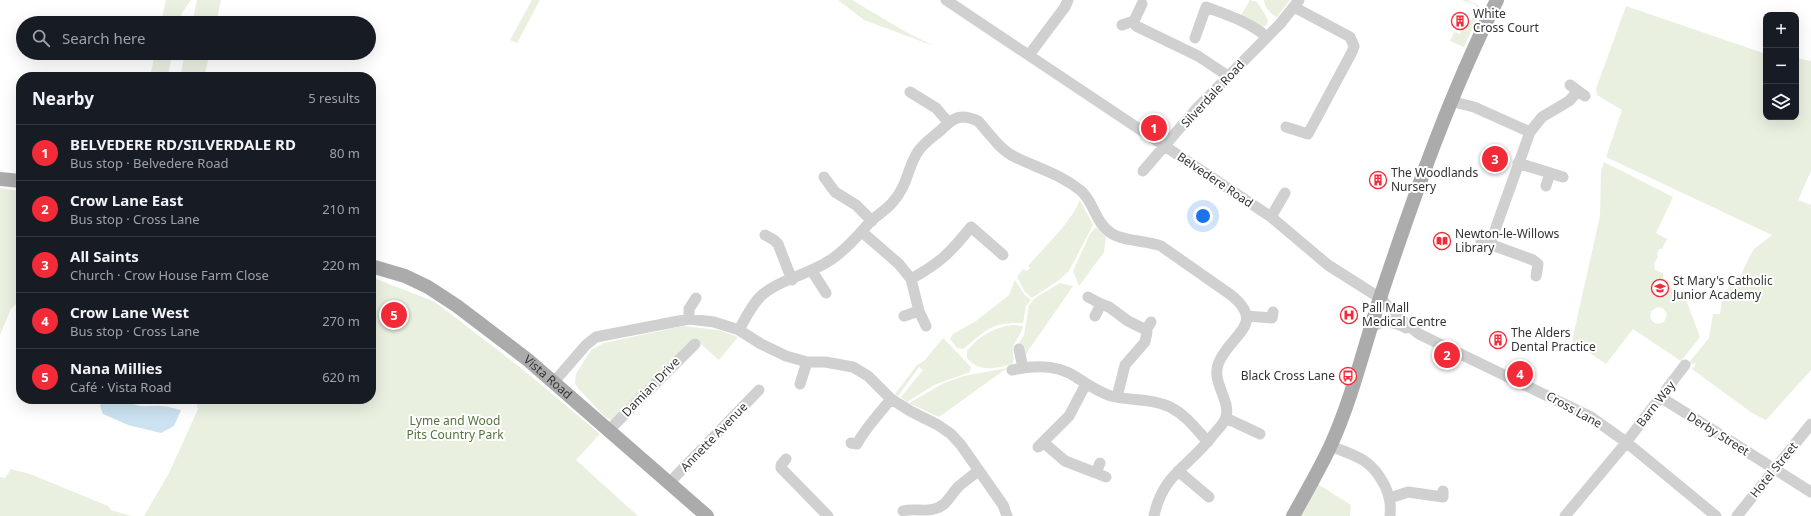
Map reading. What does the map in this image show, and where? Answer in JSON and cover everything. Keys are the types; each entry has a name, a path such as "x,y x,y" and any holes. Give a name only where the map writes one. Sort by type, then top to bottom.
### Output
{"main road":[{"path":"1293,516 1330,446 1350,394 1380,298 1450,101 1492,1"},
{"path":"0,179 16,181"},
{"name":"Vista Road","path":"376,267 405,276 428,287 457,306 522,356 707,516"}],"street":[{"name":"Belvedere Road","path":"946,0 1271,217 1328,265 1380,298"},
{"path":"1029,55 1068,0"},
{"path":"1122,25 1134,21 1142,4"},
{"path":"1286,128 1312,136 1354,46 1352,40 1346,34 1296,4"},
{"name":"Silverdale Road","path":"1143,171 1197,108 1267,37 1296,4"},
{"path":"1195,38 1206,7 1260,30 1267,37"},
{"path":"1134,21 1136,26 1198,56 1228,76"},
{"path":"1536,276 1538,264 1533,260 1486,243 1530,132 1542,117 1569,101 1578,91"},
{"path":"910,92 936,108 948,122"},
{"path":"1450,101 1474,107 1530,132"},
{"path":"738,330 760,297 770,289 812,271 833,259 890,205 903,189 911,166 922,145 954,118 973,118 978,121 1006,151 1014,157 1052,172 1081,191 1090,202 1099,220 1112,234 1120,238 1153,243 1161,246 1241,304 1247,316 1245,326 1223,355 1217,366 1218,380 1226,410 1226,418 1208,442 1169,480 1162,491 1154,516"},
{"path":"1518,163 1563,177"},
{"path":"1546,186 1550,172"},
{"path":"825,176 835,192 856,205 872,221"},
{"path":"1271,217 1285,193"},
{"path":"911,279 934,266 952,251 967,224 1003,255"},
{"path":"862,232 899,264 911,279 919,312 926,326"},
{"path":"765,235 778,244 792,280"},
{"path":"812,271 826,293"},
{"path":"1088,297 1109,307 1128,321 1149,326 1145,342 1129,360 1123,371 1117,397"},
{"path":"689,319 689,309 700,298"},
{"name":"Cross Lane","path":"1380,298 1405,323 1419,334 1591,417 1626,442 1716,516"},
{"path":"1095,316 1101,304"},
{"path":"904,316 919,312"},
{"path":"1247,316 1273,319"},
{"path":"554,383 586,345 596,337 689,319 714,322 738,330 761,344 786,356 807,362 825,362 853,367 868,376 891,399 912,412 938,425 951,434 961,445 1003,505 1007,516"},
{"path":"1370,329 1381,322 1392,322 1419,334"},
{"name":"Damian Drive","path":"608,431 695,344"},
{"path":"1020,350 1024,368"},
{"path":"800,384 807,362"},
{"name":"Barn Way","path":"1571,514 1662,398 1685,366"},
{"path":"1012,370 1051,367 1069,373 1086,384 1109,395 1152,401 1170,407 1189,421 1208,442"},
{"path":"1086,384 1069,416 1040,445 1065,461 1101,471"},
{"name":"Annette Avenue","path":"669,483 759,390"},
{"name":"Derby Street","path":"1662,398 1811,492"},
{"path":"856,444 863,433 872,424 891,399"},
{"path":"1226,418 1260,434"},
{"name":"Hotel Street","path":"1737,516 1811,424"},
{"path":"1330,446 1361,458 1372,465 1379,474 1390,498 1390,516"},
{"path":"786,459 781,465 781,468 828,516"},
{"path":"1178,470 1210,497"},
{"path":"903,511 932,510 941,506 958,487 978,471"},
{"path":"1390,498 1408,492 1445,496"}],"green space":[{"path":"166,0 191,0 181,16 163,16"},
{"path":"197,0 221,0 218,16 194,16"},
{"path":"532,0 540,0 517,43 510,40"},
{"path":"838,0 852,0 906,32 934,46 864,20"},
{"path":"1250,0 1257,2 1268,19 1267,25 1262,27 1240,17"},
{"path":"1264,0 1290,0 1277,17 1268,10"},
{"path":"1462,0 1467,0 1478,5 1480,11 1464,47 1450,41 1454,32 1460,34 1464,24 1468,25 1478,9 1476,5"},
{"path":"1626,6 1763,53 1763,120 1799,120 1799,59 1811,61 1811,171 1798,200 1811,205 1811,370 1766,420 1752,413 1692,369 1697,363 1687,365 1709,338 1713,314 1720,314 1723,293 1728,294 1729,284 1726,283 1725,280 1736,285 1754,249 1772,235 1606,157 1622,110 1597,95 1596,89"},
{"path":"154,60 171,60 169,72 151,72"},
{"path":"184,60 208,60 205,72 181,72"},
{"path":"1604,162 1673,197 1656,233 1667,239 1662,249 1659,249 1657,254 1658,257 1654,264 1655,270 1663,273 1663,278 1671,282 1668,286 1685,297 1700,337 1681,361 1633,329 1606,364 1572,341 1600,216 1601,170","holes":["1658,307 1663,308 1667,314 1664,322 1658,324 1653,322 1650,317 1651,311"]},
{"path":"0,188 16,190 16,304 11,309 0,335"},
{"path":"1080,200 1093,225 1069,271 1059,280 1032,298 1025,292 1017,277 1023,269 1027,271 1030,268 1028,266 1064,226 1076,209"},
{"path":"1096,227 1106,237 1104,252 1079,286 1073,271 1090,234"},
{"name":"Lyme and Wood Pits Country Park","path":"376,279 433,301 521,368 600,434 576,460 638,516 144,516 169,473 198,409 196,404 376,404"},
{"path":"1015,280 1024,294 1031,300 1026,306 1023,323 1003,324 990,328 963,349 957,348 950,339 953,334 976,321 1009,295"},
{"path":"1060,283 1073,286 1026,354 1025,347 1017,347 1024,335 1029,305 1035,298"},
{"path":"1012,325 1023,326 1021,333 1013,347 1012,364 987,368 976,366 967,358 967,351 976,341 999,328"},
{"path":"683,326 718,330 738,337 719,360 694,338 615,418 610,420 604,416 575,383 576,374 591,350 604,343"},
{"path":"943,338 971,367 970,372 934,385 907,402 901,397 923,370 919,367 898,396 895,394 917,365 924,361"},
{"path":"1007,368 939,417 909,403 944,383 964,376"},
{"path":"11,469 30,474 108,506 111,510 131,516 0,516 0,477 5,478"},
{"path":"1316,483 1351,505 1350,516 1297,516"}],"water":[{"path":"101,404 134,404 139,406 164,406 181,410 174,426 161,433 128,425 103,414 100,406"}],"place":[{"name":"White Cross Court","path":"1460,21"},
{"name":"BELVEDERE RD/SILVERDALE RD","path":"1154,128"},
{"name":"All Saints","path":"1495,159"},
{"name":"The Woodlands Nursery","path":"1378,180"},
{"name":"Newton-le-Willows Library","path":"1442,241"},
{"name":"St Mary's Catholic Junior Academy","path":"1660,288"},
{"name":"Nana Millies","path":"394,315"},
{"name":"Pall Mall Medical Centre","path":"1349,315"},
{"name":"The Alders Dental Practice","path":"1498,340"},
{"name":"Crow Lane East","path":"1447,355"},
{"name":"Crow Lane West","path":"1520,374"},
{"name":"Black Cross Lane","path":"1348,376"}]}
